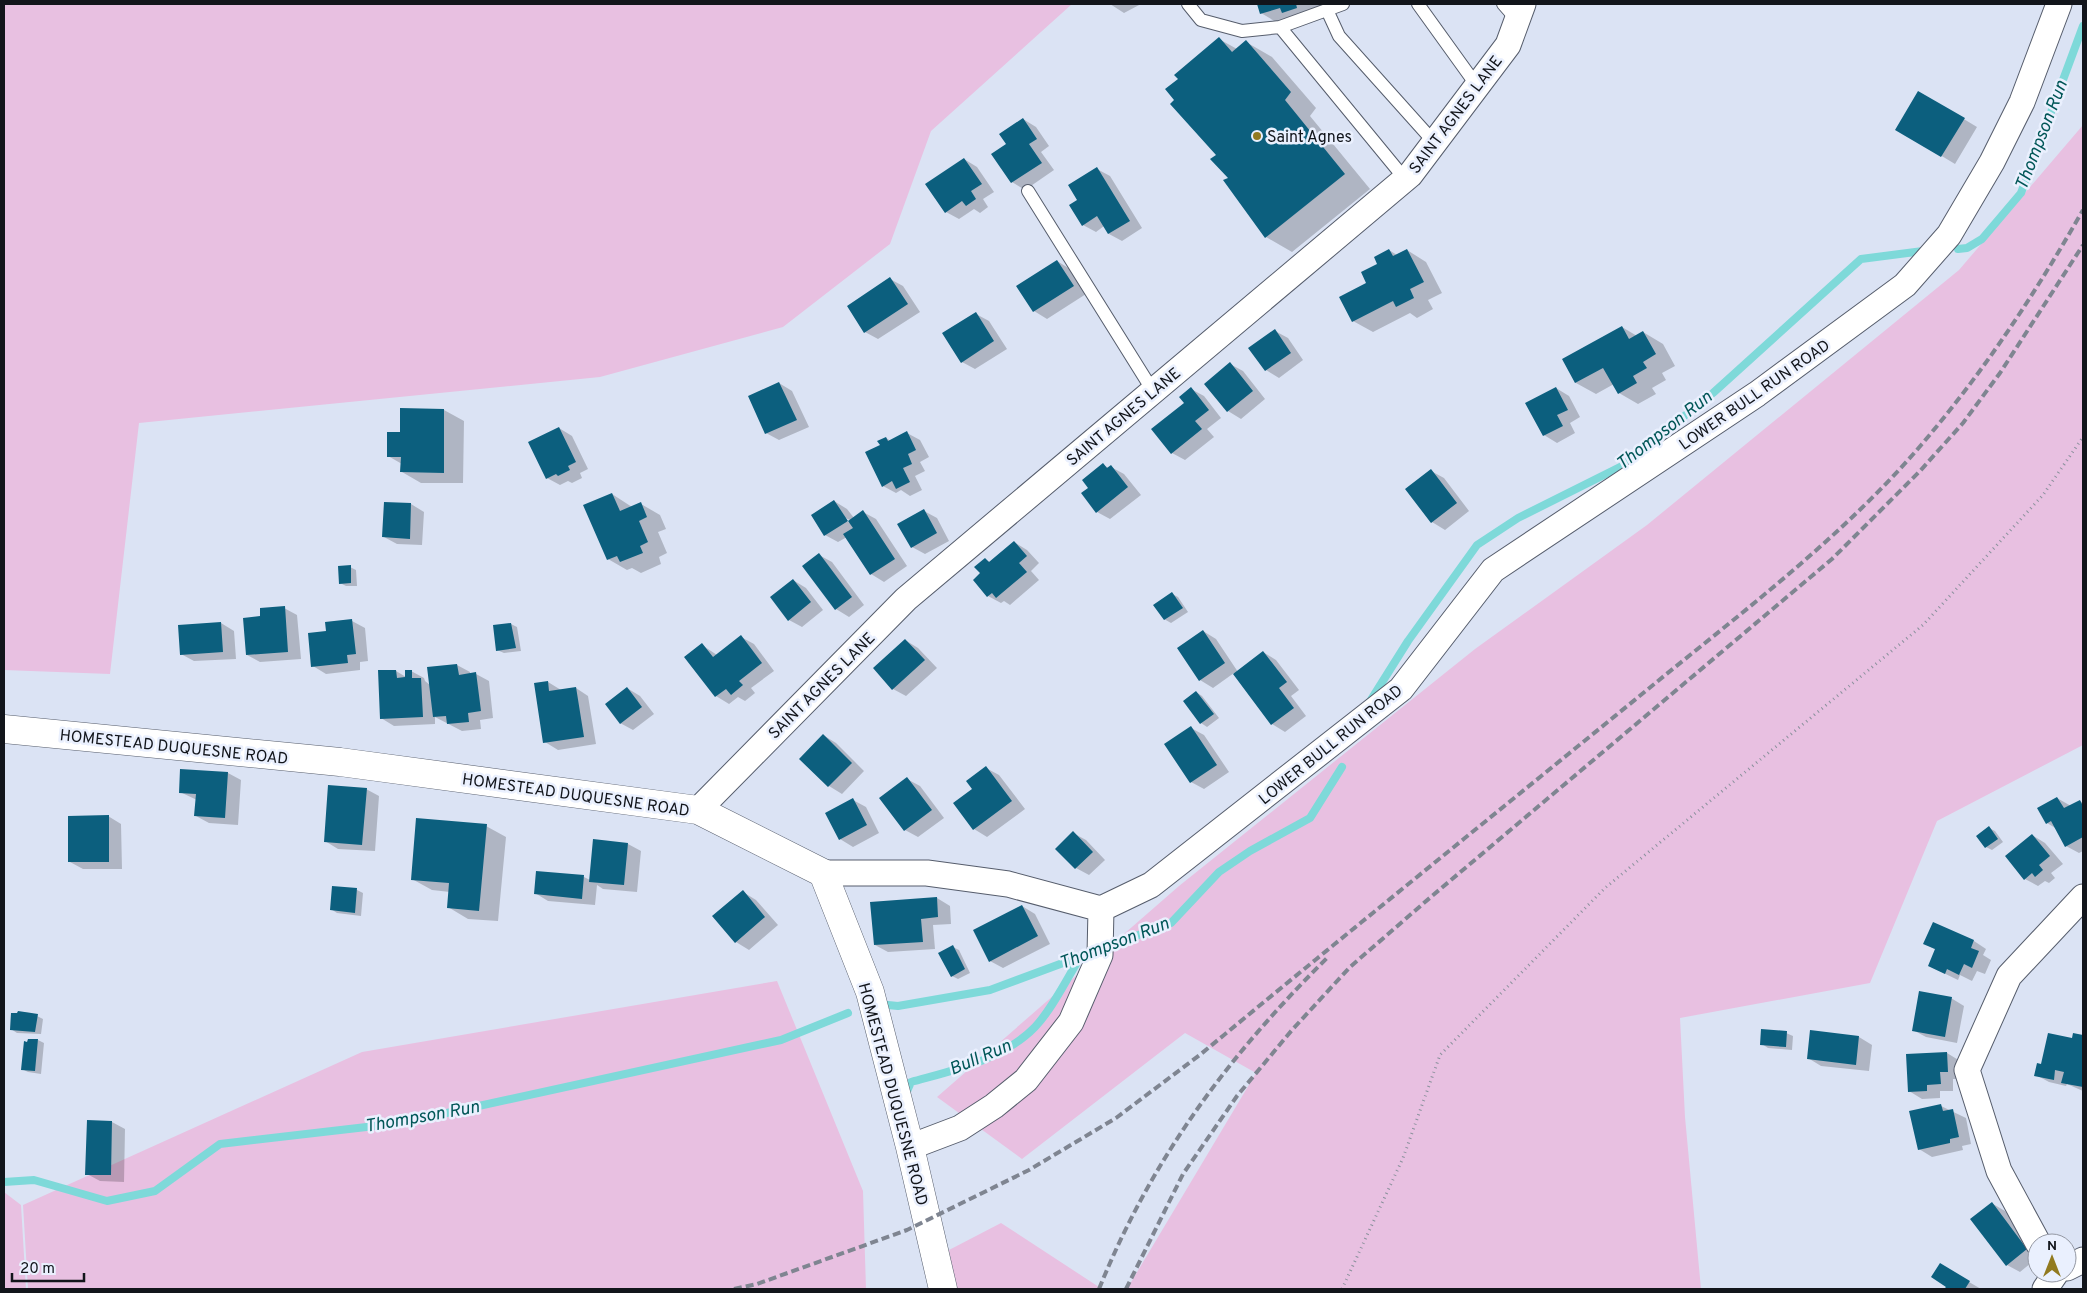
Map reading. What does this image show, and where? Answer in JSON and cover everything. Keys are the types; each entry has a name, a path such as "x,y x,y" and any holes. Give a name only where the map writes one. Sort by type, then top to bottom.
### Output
{"street":[{"name":"LOWER BULL RUN ROAD","path":"1101,909 1151,885 1402,689 1493,570 1757,394 1906,285 1949,235 1992,162 2022,102 2059,4"},
{"name":"SAINT AGNES LANE","path":"698,810 906,599 1405,179 1508,45 1514,9"},
{"name":"HOMESTEAD DUQUESNE ROAD","path":"4,729 340,762 698,810 823,873 870,992 910,1147 943,1289"},
{"path":"823,873 927,873 1008,884 1101,909 1100,946 1071,1022 1026,1080 994,1106 960,1128 910,1147"},
{"path":"2033,1233 1999,1172 1967,1070 2009,976 2083,896"}],"lane":[{"path":"1188,4 1202,20 1242,31 1280,27 1342,4"},
{"path":"1418,4 1477,86"},
{"path":"1327,10 1339,36 1434,142"},
{"path":"1280,27 1405,179"},
{"path":"1028,191 1153,391"}],"path":[{"path":"1342,1289 1403,1158 1440,1055 1604,888 1924,625 2043,495 2083,437"}],"shaded area":[{"path":"4,4 1072,4 931,131 890,244 783,327 600,377 139,423 110,674 4,670"},
{"path":"2083,125 2083,745 1937,821 1870,983 1680,1018 1685,1117 1701,1289 1127,1289 1256,1073 1185,1033 1022,1159 937,1097 1179,886 1475,649 1647,525 1959,270"},
{"path":"777,981 863,1191 866,1289 28,1289 23,1205 362,1052"},
{"path":"4,1192 21,1205 26,1289 4,1289"},
{"path":"1001,1223 1102,1289 956,1289 949,1250"}],"building":[{"path":"1257,4 1296,4 1297,8 1282,13 1280,8 1260,14"},
{"name":"Saint Agnes","path":"1219,37 1232,52 1246,40 1291,92 1285,100 1345,174 1265,238 1223,180 1228,178 1210,159 1216,155 1170,104 1174,100 1165,89 1178,79 1174,75"},
{"path":"1918,91 1965,118 1941,157 1895,130"},
{"path":"1023,118 1037,139 1029,144 1042,163 1011,183 991,154 1006,144 999,134"},
{"path":"964,158 982,184 971,191 976,199 966,206 962,201 945,213 925,184"},
{"path":"1097,167 1130,221 1108,234 1097,216 1082,226 1069,205 1077,200 1068,185"},
{"path":"1389,249 1393,256 1407,249 1424,282 1410,289 1414,298 1396,307 1393,301 1352,322 1339,297 1366,283 1361,272 1377,264 1374,257"},
{"path":"1057,260 1074,286 1033,312 1016,286"},
{"path":"890,277 908,304 864,333 847,306"},
{"path":"976,312 994,341 961,363 942,333"},
{"path":"1622,326 1629,339 1643,331 1656,354 1643,362 1647,368 1633,376 1637,383 1618,394 1603,368 1575,383 1562,359"},
{"path":"1275,329 1291,353 1265,371 1248,348"},
{"path":"1230,362 1253,391 1227,412 1204,384"},
{"path":"779,382 797,420 765,434 748,396"},
{"path":"1191,387 1209,410 1195,421 1202,429 1171,454 1151,429 1184,403 1179,397"},
{"path":"1556,387 1568,410 1557,415 1563,426 1543,436 1525,403"},
{"path":"400,408 444,409 444,473 400,472 401,457 387,457 387,432 400,432"},
{"path":"559,427 576,462 568,466 570,470 546,479 528,442"},
{"path":"907,431 916,450 908,454 912,464 903,468 910,482 896,489 892,481 882,487 865,452 880,445 877,441 886,437 888,441"},
{"path":"1103,463 1107,468 1111,465 1128,487 1096,513 1081,493 1088,488 1082,480"},
{"path":"1431,469 1457,503 1431,523 1405,489"},
{"path":"612,493 620,511 641,502 647,517 639,521 648,542 640,546 643,553 620,562 617,556 607,560 583,505"},
{"path":"834,500 848,521 824,536 811,515"},
{"path":"384,502 411,503 410,539 382,537"},
{"path":"924,509 937,533 911,548 897,524"},
{"path":"863,510 895,559 870,575 843,534 853,528 848,521"},
{"path":"1014,541 1027,556 1019,563 1027,572 996,598 992,593 987,597 973,580 980,573 974,567 985,558 989,562"},
{"path":"819,553 852,597 835,610 802,566"},
{"path":"351,565 351,583 339,584 338,566"},
{"path":"793,579 811,602 788,621 770,597"},
{"path":"1172,592 1183,608 1164,620 1153,605"},
{"path":"285,606 288,652 246,655 243,618 260,616 260,608"},
{"path":"352,619 356,654 347,655 348,663 311,667 308,633 326,631 325,622"},
{"path":"221,622 223,652 180,655 178,625"},
{"path":"511,623 516,648 496,651 493,625"},
{"path":"1203,630 1225,663 1199,681 1177,648"},
{"path":"741,635 762,663 739,681 743,685 731,695 726,689 715,697 684,657 702,643 713,657"},
{"path":"905,639 925,660 892,690 873,668"},
{"path":"1263,651 1287,682 1279,688 1294,708 1271,725 1233,674"},
{"path":"457,664 459,675 476,672 481,711 468,713 469,722 447,724 446,716 433,717 427,667"},
{"path":"378,670 396,670 397,678 405,677 405,670 412,670 412,678 421,678 423,717 380,719"},
{"path":"548,681 549,691 576,687 584,737 543,743 534,683"},
{"path":"627,687 642,707 620,724 605,704"},
{"path":"1196,691 1214,714 1200,724 1183,701"},
{"path":"1191,726 1217,765 1190,783 1164,744"},
{"path":"823,734 852,763 828,787 799,759"},
{"path":"986,766 1012,801 973,830 953,803 972,789 966,781"},
{"path":"180,769 228,772 225,818 194,816 196,794 179,793"},
{"path":"907,777 932,810 904,831 879,798"},
{"path":"328,785 367,788 362,845 324,842"},
{"path":"2057,797 2064,808 2080,800 2083,806 2083,837 2065,847 2051,821 2046,824 2037,808"},
{"path":"853,798 867,825 839,840 825,813"},
{"path":"109,815 109,862 68,862 68,816"},
{"path":"416,818 487,824 479,911 447,908 449,883 411,880"},
{"path":"1989,826 1998,839 1985,848 1976,836"},
{"path":"1073,831 1093,852 1075,869 1055,849"},
{"path":"2032,834 2050,856 2039,865 2043,870 2035,877 2032,873 2024,880 2005,856"},
{"path":"593,839 628,843 624,885 589,882"},
{"path":"536,871 584,875 582,899 534,894"},
{"path":"332,886 357,888 355,913 330,910"},
{"path":"743,890 765,917 735,943 712,916"},
{"path":"937,897 938,917 921,919 923,942 874,945 870,902"},
{"path":"1022,905 1038,936 989,962 973,930"},
{"path":"1933,922 1974,940 1971,948 1979,951 1972,968 1964,964 1959,975 1947,969 1945,974 1928,966 1935,949 1923,944"},
{"path":"953,945 965,969 951,977 938,953"},
{"path":"1919,991 1952,997 1945,1037 1912,1031"},
{"path":"18,1011 38,1014 35,1032 10,1030 11,1013 17,1013"},
{"path":"1761,1029 1787,1031 1786,1047 1760,1045"},
{"path":"1810,1030 1859,1036 1856,1065 1807,1059"},
{"path":"2048,1033 2072,1038 2073,1033 2083,1035 2083,1087 2061,1083 2064,1072 2055,1070 2054,1080 2034,1076 2037,1063 2041,1064"},
{"path":"28,1039 38,1039 35,1071 21,1070 24,1041 27,1042"},
{"path":"1947,1052 1948,1072 1940,1072 1941,1084 1927,1085 1927,1091 1908,1092 1906,1054"},
{"path":"1941,1104 1943,1111 1953,1109 1959,1137 1950,1139 1950,1143 1918,1150 1909,1111"},
{"path":"87,1120 112,1121 111,1175 85,1175"},
{"path":"1992,1202 2027,1249 2006,1266 1970,1219"},
{"path":"1940,1263 1970,1281 1965,1289 1944,1289 1946,1287 1931,1277"}],"waterway":[{"name":"Thompson Run","path":"1958,249 1967,248 1982,239 2021,193 2083,26"},
{"name":"Thompson Run","path":"1369,703 1408,641 1477,545 1518,518 1622,466 1713,393 1861,259 1923,251"},
{"name":"Thompson Run","path":"888,1005 898,1006 990,990 1171,923 1219,872 1250,851 1310,818 1342,767"},
{"name":"Bull Run","path":"905,1096 911,1082 993,1056 1022,1038 1035,1027 1048,1011 1081,956"},
{"name":"Thompson Run","path":"4,1182 34,1180 107,1201 155,1191 220,1144 401,1123 781,1040 848,1013"}],"railway":[{"path":"734,1289 757,1284 907,1230 1029,1170 1116,1118 1201,1054 1788,575 1858,512 1922,444 1988,360 2028,301 2083,210"},
{"path":"1126,1289 1183,1174 1237,1096 1292,1030 1350,967 1832,559 1920,471 1963,423 2000,373 2083,245"},
{"path":"1099,1289 1120,1241 1143,1196 1168,1152 1196,1111 1257,1032 1328,957"}],"place":[{"name":"Saint Agnes","path":"1257,136"}]}
